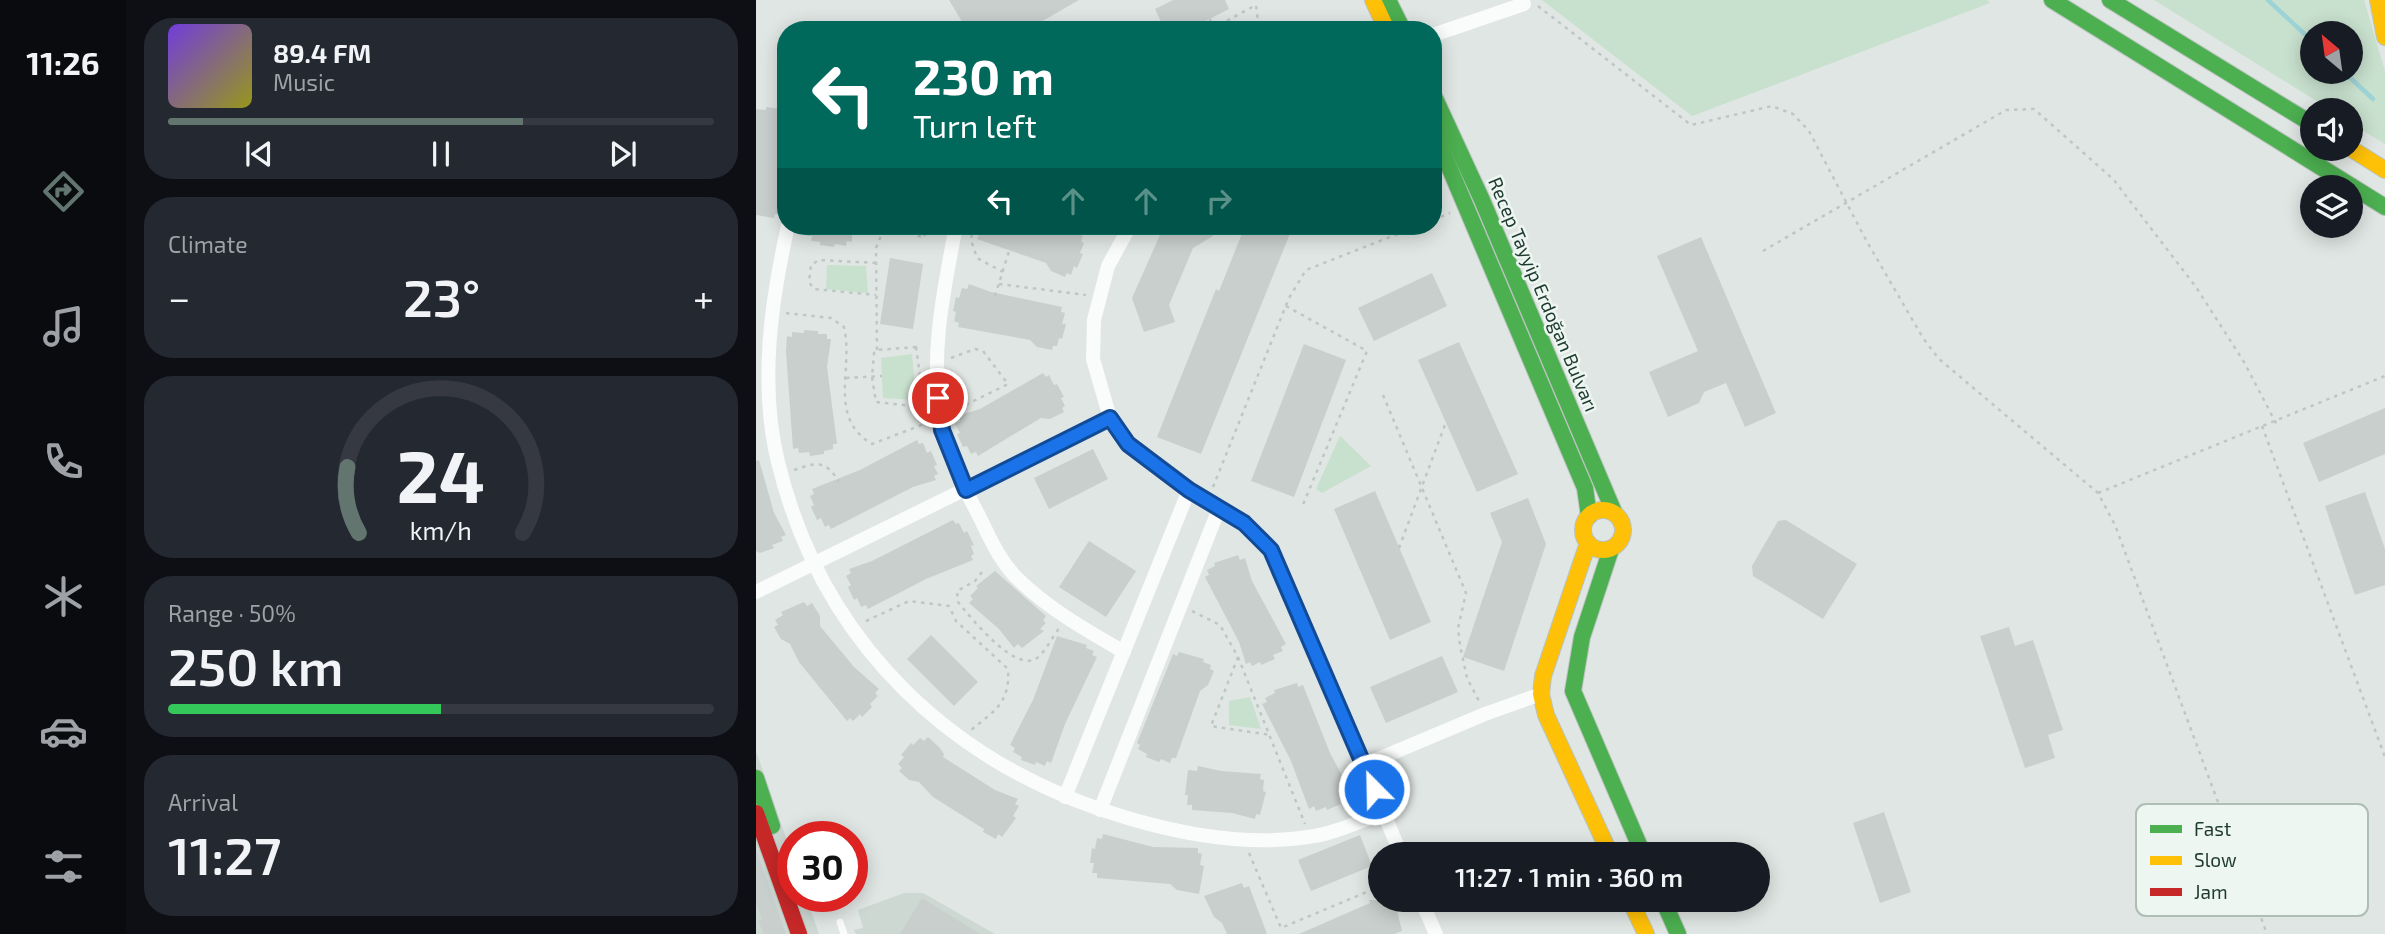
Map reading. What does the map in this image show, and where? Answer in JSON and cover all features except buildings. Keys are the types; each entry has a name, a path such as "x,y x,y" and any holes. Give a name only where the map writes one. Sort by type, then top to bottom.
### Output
{"main road":[{"path":"1373,0 1383,21"},
{"path":"1388,0 1398,21"},
{"path":"2052,0 2385,207"},
{"path":"2110,0 2300,117"},
{"path":"2378,0 2385,37"},
{"name":"Recep Tayyip Erdoğan Bulvarı","path":"1442,113 1482,200 1614,512"},
{"name":"Recep Tayyip Erdoğan Bulvarı","path":"1442,150 1584,488 1589,516"},
{"path":"2363,156 2385,170"},
{"path":"1604,842 1546,715 1541,694 1543,676 1588,543 1583,527 1589,516 1599,510 1614,512 1624,531 1622,539 1611,549 1593,599 1574,673 1573,691 1638,842"},
{"path":"1588,543 1602,550 1611,549"},
{"path":"756,778 777,840"},
{"path":"756,813 799,934"},
{"path":"801,912 809,934"},
{"path":"1636,912 1646,934"},
{"path":"1668,912 1678,934"}],"street":[{"path":"1442,32 1527,2"},
{"path":"786,235 773,312 769,384 778,461 816,563 838,609 896,684 935,720 1034,784 1100,810 1164,829 1244,839 1310,837 1384,813"},
{"path":"954,235 939,308 936,363 942,430 966,490 1007,566 1067,619 1124,652"},
{"path":"1125,235 1108,266 1094,320 1093,359 1110,418 1128,444 1189,490 1244,523 1271,550 1396,842"},
{"path":"756,592 1110,418"},
{"path":"1065,797 1189,490"},
{"path":"1100,810 1180,607 1214,503"},
{"path":"1364,765 1485,714 1541,694"},
{"path":"1426,912 1436,934"}],"lane":[{"path":"839,922 844,934"}],"path":[{"path":"1527,2 1690,125 1772,106 1793,114 1809,131 1923,338 1939,359 2098,492 2120,538 2219,804"},
{"path":"1227,21 1256,5 1258,21"},
{"path":"1763,251 2006,110 2034,108 2113,179 2196,286 2244,362 2278,428"},
{"path":"877,350 916,347 923,397 921,407 876,402 872,377 877,350 876,248 881,235"},
{"path":"972,235 977,258 1003,272"},
{"path":"1214,503 1286,306 1307,270 1395,235"},
{"path":"995,296 1010,248"},
{"path":"876,263 819,260 811,265 809,282 814,289 876,295"},
{"path":"999,284 1100,296"},
{"path":"1286,306 1367,351 1302,507"},
{"path":"773,312 831,318 844,327 845,407 855,434 872,444 941,417 1008,384 983,351 975,349 936,363"},
{"path":"846,378 882,376"},
{"path":"2098,492 2385,376"},
{"path":"1383,395 1466,593 1458,628 1460,645 1467,678 1485,714"},
{"path":"1399,548 1446,422"},
{"path":"2262,426 2385,757"},
{"path":"782,474 817,462 830,467 839,482"},
{"path":"982,572 975,581 957,591 958,602 1012,658 1025,662 1037,659 1067,619"},
{"path":"851,628 909,601 949,606 958,602"},
{"path":"949,606 956,621 1008,669 1010,690 997,709 961,738"},
{"path":"1180,607 1220,625 1238,657 1310,837"},
{"path":"1238,657 1211,726 1270,735"},
{"path":"1244,839 1280,928 1368,891"},
{"path":"2260,916 2267,934"}],"shaded area":[{"path":"756,751 780,821 777,821 777,912 811,912 819,934 756,934"},
{"path":"904,893 923,893 995,934 856,934 854,930 863,928 859,912 868,912 868,906"}],"green space":[{"path":"1542,0 1987,0 1990,3 1692,116"},
{"path":"2154,0 2364,0 2385,71 2385,144 2363,131 2363,98 2312,98"},
{"path":"827,265 866,266 868,293 826,289"},
{"path":"912,354 916,400 883,398 881,358"},
{"path":"1340,436 1371,466 1322,493 1316,489"},
{"path":"1250,697 1261,729 1229,725 1229,701"}],"waterway":[{"path":"2268,0 2300,30"},
{"path":"2357,84 2373,99"}],"traffic: fast":[{"path":"1388,0 1398,21"},
{"path":"2052,0 2385,207"},
{"path":"2110,0 2300,117"},
{"path":"1442,113 1482,200 1614,512"},
{"path":"1442,150 1585,488 1589,516"},
{"path":"1611,549 1582,637 1573,691 1638,842"},
{"path":"756,778 772,826"},
{"path":"1668,912 1678,934"}],"traffic: slow":[{"path":"1373,0 1383,21"},
{"path":"2378,0 2385,37"},
{"path":"2363,156 2385,170"},
{"path":"1603,510 1611,511 1617,516 1622,522 1623,530 1622,538 1617,544 1611,549 1603,550 1595,549 1589,544 1584,538 1583,530 1584,522 1589,516 1595,511 1603,510"},
{"path":"1588,543 1543,676 1541,694 1546,715 1604,842"},
{"path":"1636,912 1646,934"}],"traffic: jam":[{"path":"756,813 799,934"}],"route":[{"path":"938,398 942,430 966,490 1110,418 1128,444 1156,466 1189,490 1220,506 1244,523 1271,550 1374,789"}]}
